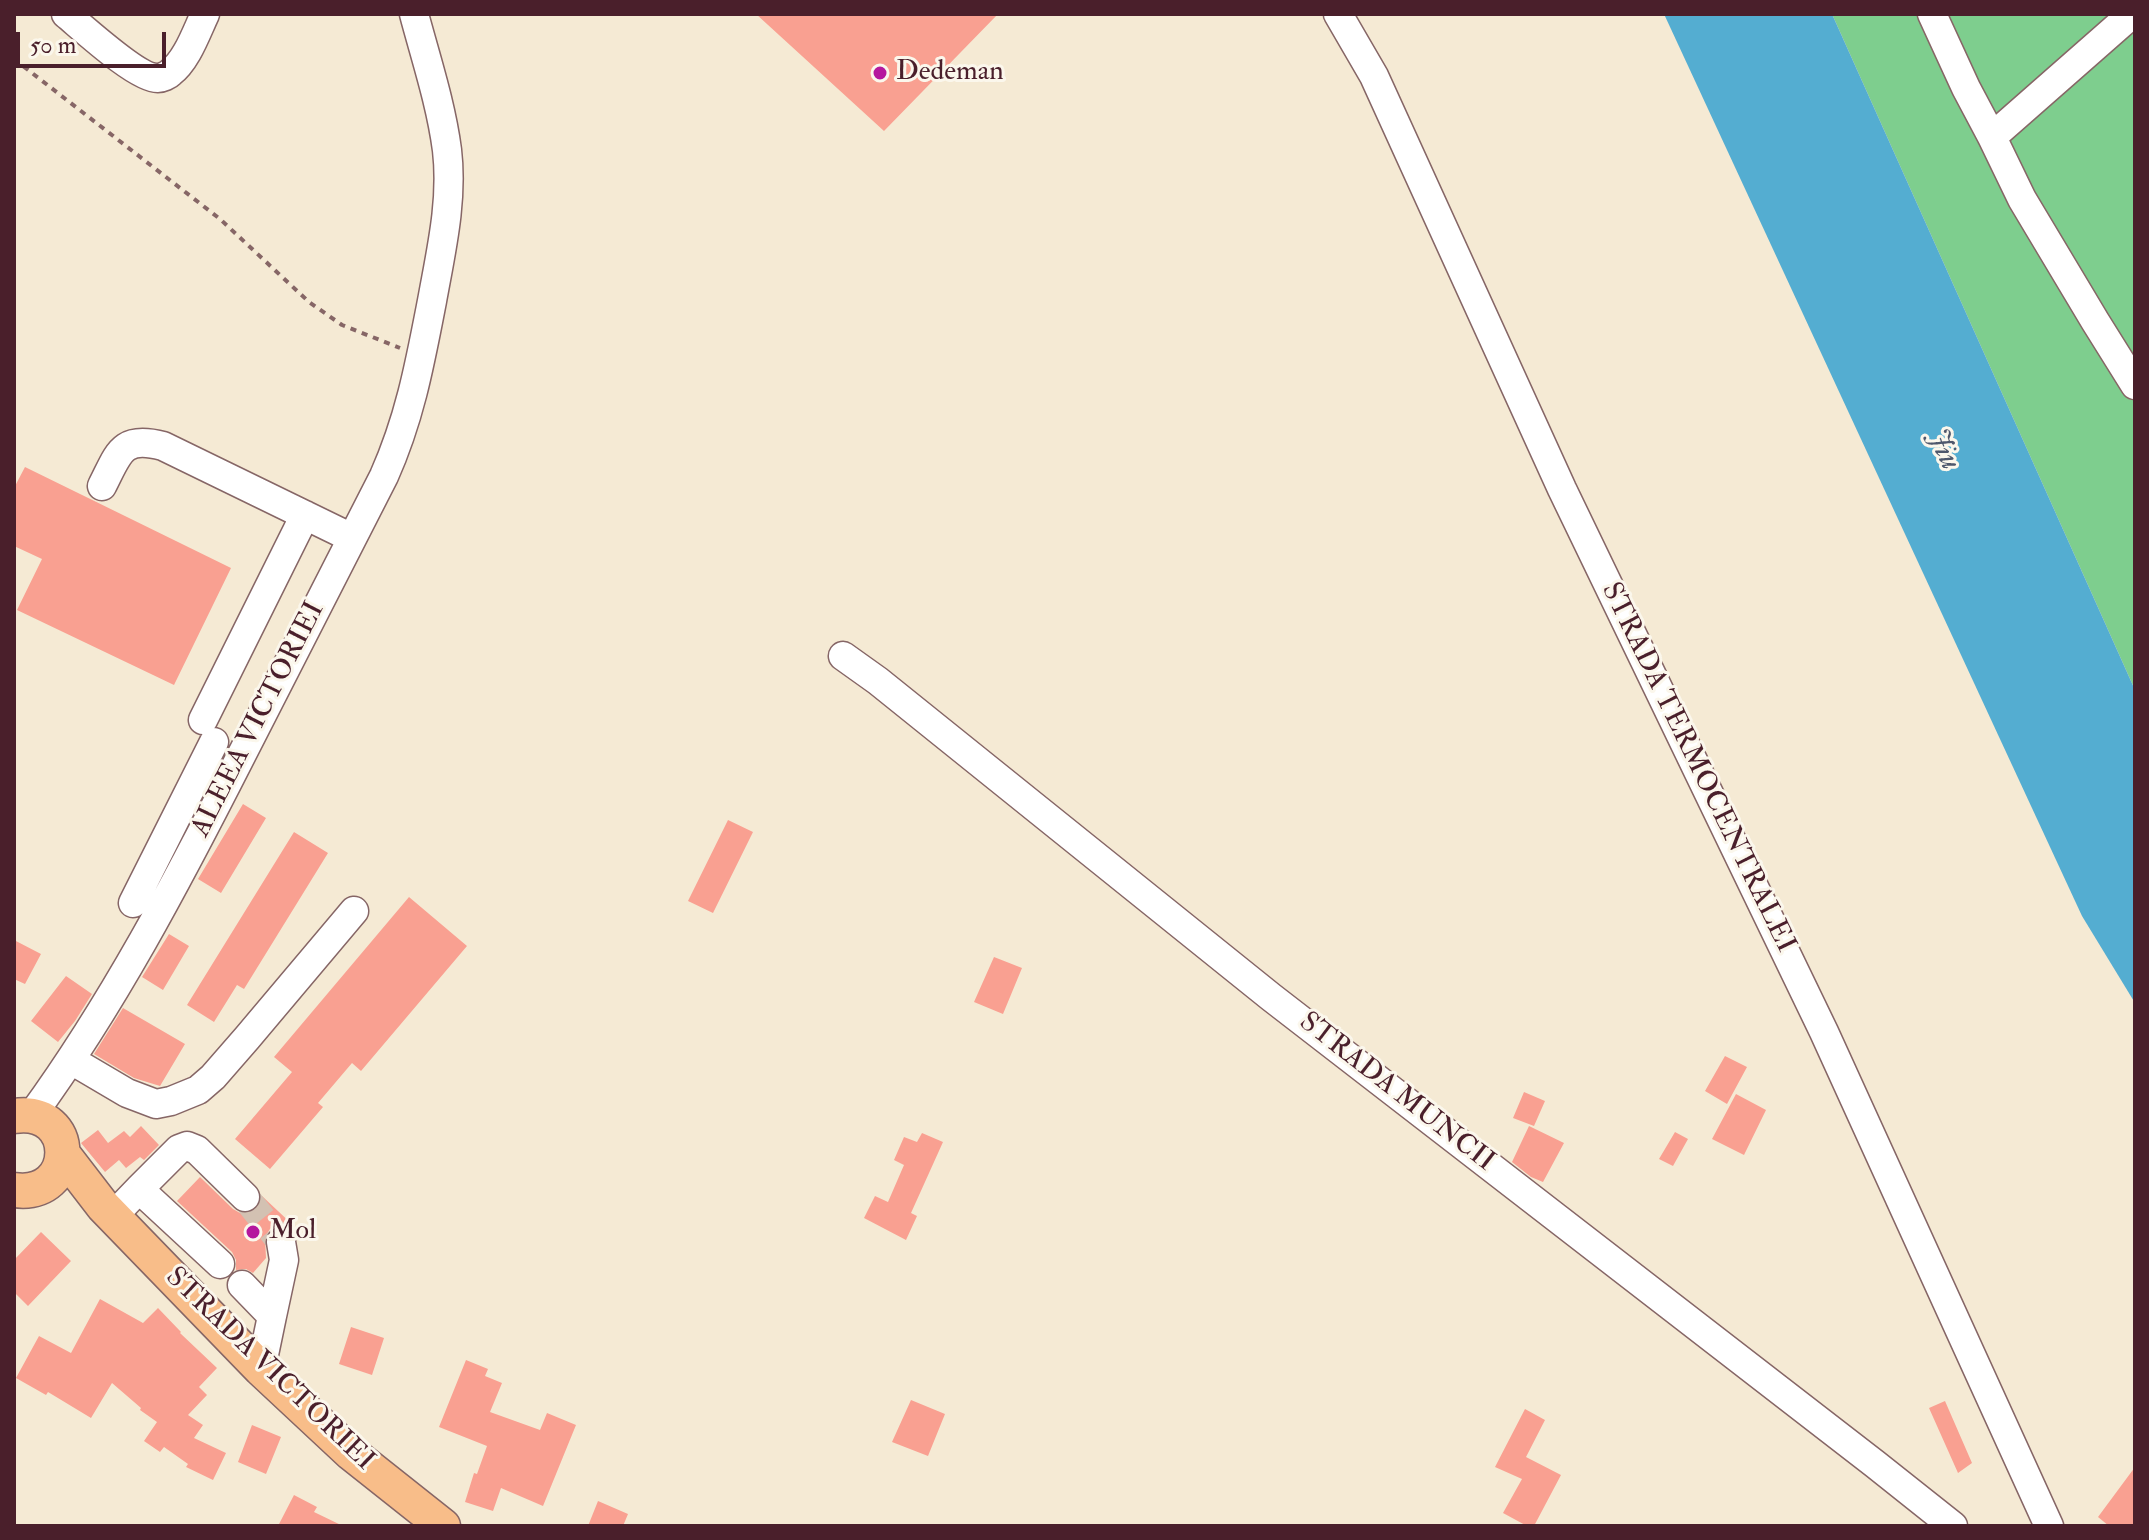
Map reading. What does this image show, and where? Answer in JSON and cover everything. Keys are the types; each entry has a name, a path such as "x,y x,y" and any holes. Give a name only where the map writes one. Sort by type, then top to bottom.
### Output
{"main road":[{"path":"18,1191 43,1187 53,1179 60,1167 33,1121"},
{"name":"STRADA VICTORIEI","path":"33,1121 108,1211 261,1369 351,1453 443,1526"},
{"path":"18,1191 59,1194 108,1211"}],"street":[{"path":"66,14 143,74 157,78 168,75 180,62 205,14"},
{"path":"414,14 442,125 448,177 442,247 421,354"},
{"name":"STRADA TERMOCENTRALEI","path":"1338,14 1374,76 1562,489 1824,1032 2049,1526"},
{"path":"1932,14 2022,199 2135,385"},
{"path":"1992,137 2132,14"},
{"name":"ALEEA VICTORIEI","path":"33,1121 188,861 352,538 395,452 413,398 421,354"},
{"path":"102,486 119,453 129,444 146,441 163,446 352,538"},
{"path":"133,903 305,515"},
{"name":"STRADA MUNCII","path":"843,656 1271,997 1953,1526"},
{"path":"67,1066 156,1104 198,1090 247,1038 354,911"},
{"path":"108,1211 139,1189 179,1149 187,1146 197,1150 245,1197"},
{"path":"139,1189 220,1264"},
{"path":"261,1369 284,1260 281,1242"},
{"path":"242,1285 272,1316"}],"path":[{"path":"14,59 220,219 309,302 342,325 388,345 421,354"}],"green space":[{"path":"1832,14 2135,14 2135,690"}],"water":[{"name":"Jiu","path":"1664,14 1832,14 2135,690 2135,1003 2082,916"}],"building":[{"name":"Dedeman","path":"756,14 998,14 884,131"},
{"path":"25,467 231,568 174,685 17,610 42,559 14,546 14,488"},
{"path":"243,804 266,818 221,893 198,879"},
{"path":"728,820 753,832 713,913 688,901"},
{"path":"294,832 328,853 244,989 237,985 214,1022 187,1005"},
{"path":"409,897 467,946 361,1071 352,1063 318,1103 323,1107 270,1169 235,1139 292,1072 274,1057"},
{"path":"169,934 189,946 163,990 142,977"},
{"path":"14,940 41,954 25,984 14,979"},
{"path":"994,957 1022,968 1003,1014 974,1002"},
{"path":"66,976 92,994 58,1042 31,1021"},
{"path":"123,1008 185,1044 160,1086 134,1078 94,1054"},
{"path":"1725,1056 1747,1067 1727,1104 1705,1091"},
{"path":"1524,1092 1545,1101 1534,1126 1513,1118"},
{"path":"1736,1094 1766,1110 1744,1155 1712,1139"},
{"path":"141,1126 159,1145 144,1160 140,1157 126,1168 119,1160 105,1172 81,1143 98,1130 108,1143 124,1131 130,1137"},
{"path":"1529,1126 1564,1143 1543,1182 1512,1162"},
{"path":"1675,1132 1688,1139 1673,1166 1659,1159"},
{"path":"922,1133 943,1142 911,1213 917,1216 906,1240 864,1218 875,1196 888,1202 904,1165 894,1160 904,1137 917,1142"},
{"path":"200,1177 240,1213 257,1209 262,1196 295,1227 292,1230 279,1225 270,1229 265,1237 266,1258 253,1273 246,1269 236,1270 232,1252 177,1201"},
{"path":"41,1232 71,1261 28,1306 14,1292 14,1260"},
{"path":"100,1299 143,1323 158,1308 217,1368 199,1387 207,1395 188,1415 203,1425 194,1438 226,1453 213,1480 186,1467 188,1464 164,1447 160,1452 144,1441 157,1422 112,1383 91,1418 48,1392 46,1395 16,1378 39,1336 71,1353"},
{"path":"351,1327 384,1338 372,1375 339,1364"},
{"path":"466,1360 488,1369 485,1376 502,1383 490,1412 540,1430 547,1413 576,1425 543,1506 501,1488 493,1511 465,1502 487,1446 439,1427"},
{"path":"911,1400 945,1414 928,1456 892,1442"},
{"path":"1945,1401 1972,1463 1958,1473 1929,1408"},
{"path":"1525,1409 1545,1420 1526,1457 1561,1475 1534,1526 1527,1526 1503,1513 1522,1479 1495,1467"},
{"path":"252,1425 281,1437 266,1474 238,1462"},
{"path":"2135,1467 2135,1526 2109,1526 2098,1517"},
{"path":"294,1495 317,1507 314,1512 343,1526 278,1526"},
{"path":"598,1501 628,1514 623,1526 588,1526"}],"tunnel":[{"path":"245,1197 281,1242"}],"place":[{"name":"Dedeman","path":"880,73"},
{"name":"Mol","path":"253,1232"}]}
